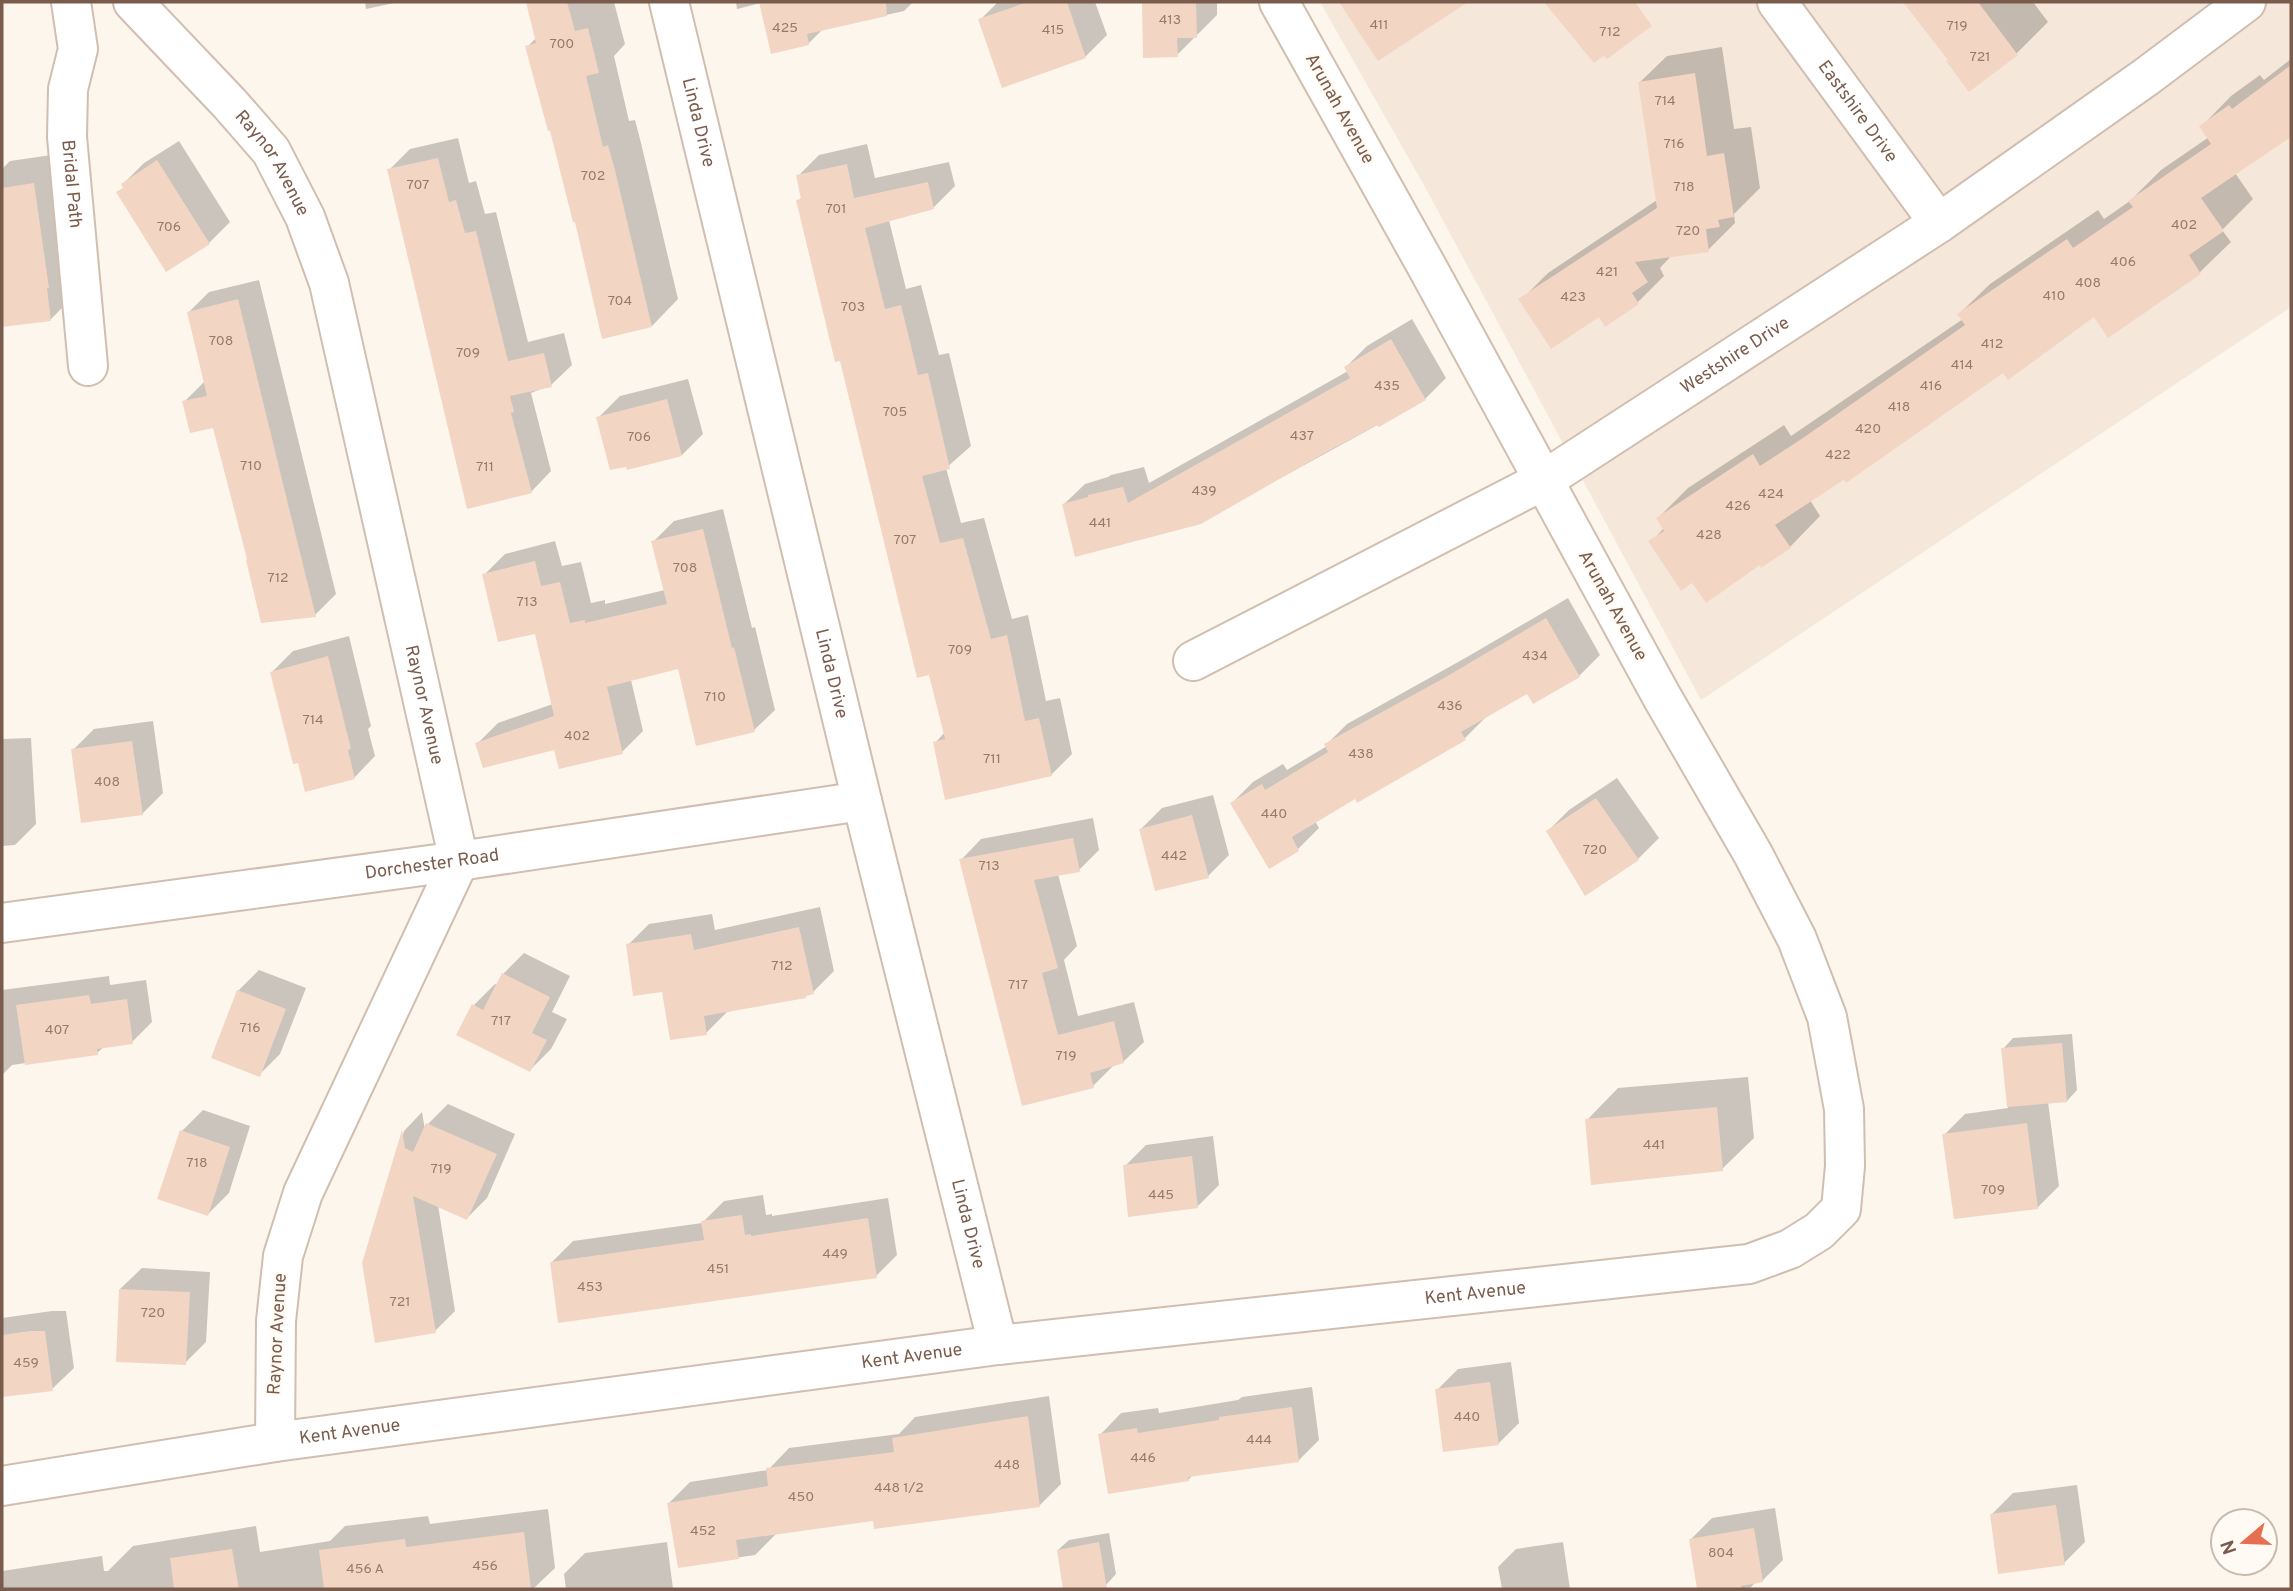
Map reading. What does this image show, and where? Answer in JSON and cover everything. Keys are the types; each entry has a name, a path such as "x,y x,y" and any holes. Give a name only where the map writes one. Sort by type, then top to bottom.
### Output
{"street":[{"name":"Bridal Path","path":"71,2 78,49 68,89 66,137 88,366"},
{"name":"Raynor Avenue","path":"133,2 271,151 304,217 329,283 459,861 303,1193 283,1256 276,1321 275,1442"},
{"name":"Linda Drive","path":"669,2 862,801 999,1345"},
{"name":"Arunah Avenue","path":"1279,2 1662,697 1753,854 1797,939 1827,1017 1844,1109 1845,1166 1842,1209 1819,1231"},
{"name":"Eastshire Drive","path":"1777,2 1939,223"},
{"name":"Westshire Drive","path":"1194,661 1544,481 1939,223 2146,77 2246,2"},
{"name":"Dorchester Road","path":"2,923 459,861 862,801"},
{"name":"Kent Avenue","path":"2,1486 275,1442 999,1345 1749,1264 1790,1248 1819,1231"}],"shaded area":[{"path":"1320,2 2291,2 2291,307 1701,700 1425,187"}],"building":[{"path":"526,2 567,2 575,31 588,28 599,73 586,76 603,147 608,145 615,170 652,327 602,339 575,222 525,46 536,43"},
{"path":"759,2 886,2 887,16 807,34 809,45 771,54"},
{"path":"1028,2 1067,2 1086,58 1002,88 978,19"},
{"path":"1142,2 1196,2 1197,38 1177,38 1178,57 1143,58"},
{"path":"1339,2 1468,2 1378,61"},
{"path":"1544,2 1635,2 1652,26 1607,59 1604,56 1594,63"},
{"path":"1903,2 1978,2 2018,55 1969,92"},
{"path":"2291,65 2291,137 2201,198 2224,231 2189,255 2201,274 2108,338 2094,317 2008,380 2003,373 1846,483 1844,480 1775,525 1791,548 1761,568 1760,565 1706,603 1692,583 1681,591 1648,541 1664,531 1656,518 1753,454 1760,466 1803,438 1965,325 1957,314 2067,239 2073,248 2133,207 2128,201 2211,144 2199,126 2229,105 2232,109"},
{"path":"1695,73 1707,156 1724,153 1734,217 1718,220 1720,227 1706,229 1709,252 1635,262 1648,282 1632,293 1639,304 1605,327 1599,317 1551,349 1518,299 1657,208 1638,82"},
{"path":"438,158 449,202 456,200 465,233 476,231 508,361 544,353 552,387 510,396 514,412 511,413 532,493 467,509 387,169"},
{"path":"157,160 210,244 166,272 116,192 123,188 121,184"},
{"path":"847,164 854,198 928,182 934,209 865,228 885,309 901,305 918,375 928,373 950,469 922,476 940,543 963,538 991,639 1007,635 1025,721 1039,718 1052,776 945,800 933,742 945,739 929,675 917,678 840,361 835,362 796,200 801,199 796,175"},
{"path":"34,183 51,321 2,327 2,188"},
{"path":"238,299 316,617 261,623 213,428 190,433 182,401 207,396 187,312"},
{"path":"1391,339 1426,400 1379,427 1377,425 1321,455 1201,524 1075,557 1062,504 1123,487 1128,503 1350,378 1344,367"},
{"path":"667,399 682,456 627,470 626,467 610,470 596,417"},
{"path":"703,529 755,732 696,746 678,669 607,687 623,754 559,769 554,750 483,768 475,743 554,716 535,634 498,642 482,574 535,561 541,586 560,582 570,623 585,620 585,623 667,604 651,541"},
{"path":"1546,618 1580,677 1533,704 1527,694 1461,732 1466,740 1357,803 1355,799 1292,837 1299,851 1269,869 1230,803 1262,784 1265,790 1328,752 1324,744"},
{"path":"328,656 351,749 348,750 355,779 305,792 298,763 293,764 270,672"},
{"path":"132,741 143,815 81,823 71,749"},
{"path":"1596,798 1639,860 1585,896 1546,831"},
{"path":"1192,815 1209,878 1155,891 1139,829"},
{"path":"1073,838 1080,872 1034,880 1058,968 1042,973 1058,1035 1114,1021 1124,1063 1090,1073 1094,1088 1022,1106 959,859"},
{"path":"799,927 814,994 806,998 704,1016 707,1035 670,1040 662,992 633,996 626,944 691,934 694,950"},
{"path":"502,973 550,997 532,1033 547,1040 530,1072 456,1035 472,1004 483,1010"},
{"path":"237,990 286,1009 260,1077 211,1058"},
{"path":"89,995 91,1004 127,999 133,1044 97,1049 98,1055 25,1065 16,1005"},
{"path":"2062,1043 2067,1102 2007,1107 2001,1048"},
{"path":"1717,1107 1723,1171 1591,1185 1585,1119"},
{"path":"426,1123 497,1154 467,1220 413,1196 436,1333 375,1343 362,1263 402,1130 405,1148 413,1152"},
{"path":"2027,1123 2038,1209 1954,1219 1942,1134"},
{"path":"180,1130 230,1147 208,1216 157,1199"},
{"path":"1192,1156 1198,1208 1128,1217 1123,1165"},
{"path":"742,1215 745,1235 751,1236 868,1218 877,1278 558,1323 550,1262 704,1240 701,1221"},
{"path":"119,1289 190,1292 186,1365 116,1362"},
{"path":"45,1331 53,1391 2,1397 2,1335"},
{"path":"1490,1382 1499,1445 1443,1452 1435,1389"},
{"path":"1292,1407 1299,1462 1188,1477 1189,1481 1108,1494 1098,1434 1137,1428 1138,1433 1219,1420 1219,1417"},
{"path":"1028,1416 1040,1507 874,1529 873,1521 736,1540 739,1559 678,1568 667,1503 768,1486 766,1468 894,1452 892,1438"},
{"path":"2056,1505 2065,1565 1998,1574 1990,1514"},
{"path":"1754,1528 1763,1582 1741,1586 1741,1589 1697,1589 1689,1539"},
{"path":"524,1532 531,1589 324,1589 319,1550 405,1539 406,1547"},
{"path":"1099,1542 1107,1589 1063,1589 1057,1550"},
{"path":"232,1549 239,1589 174,1589 170,1558"}]}
